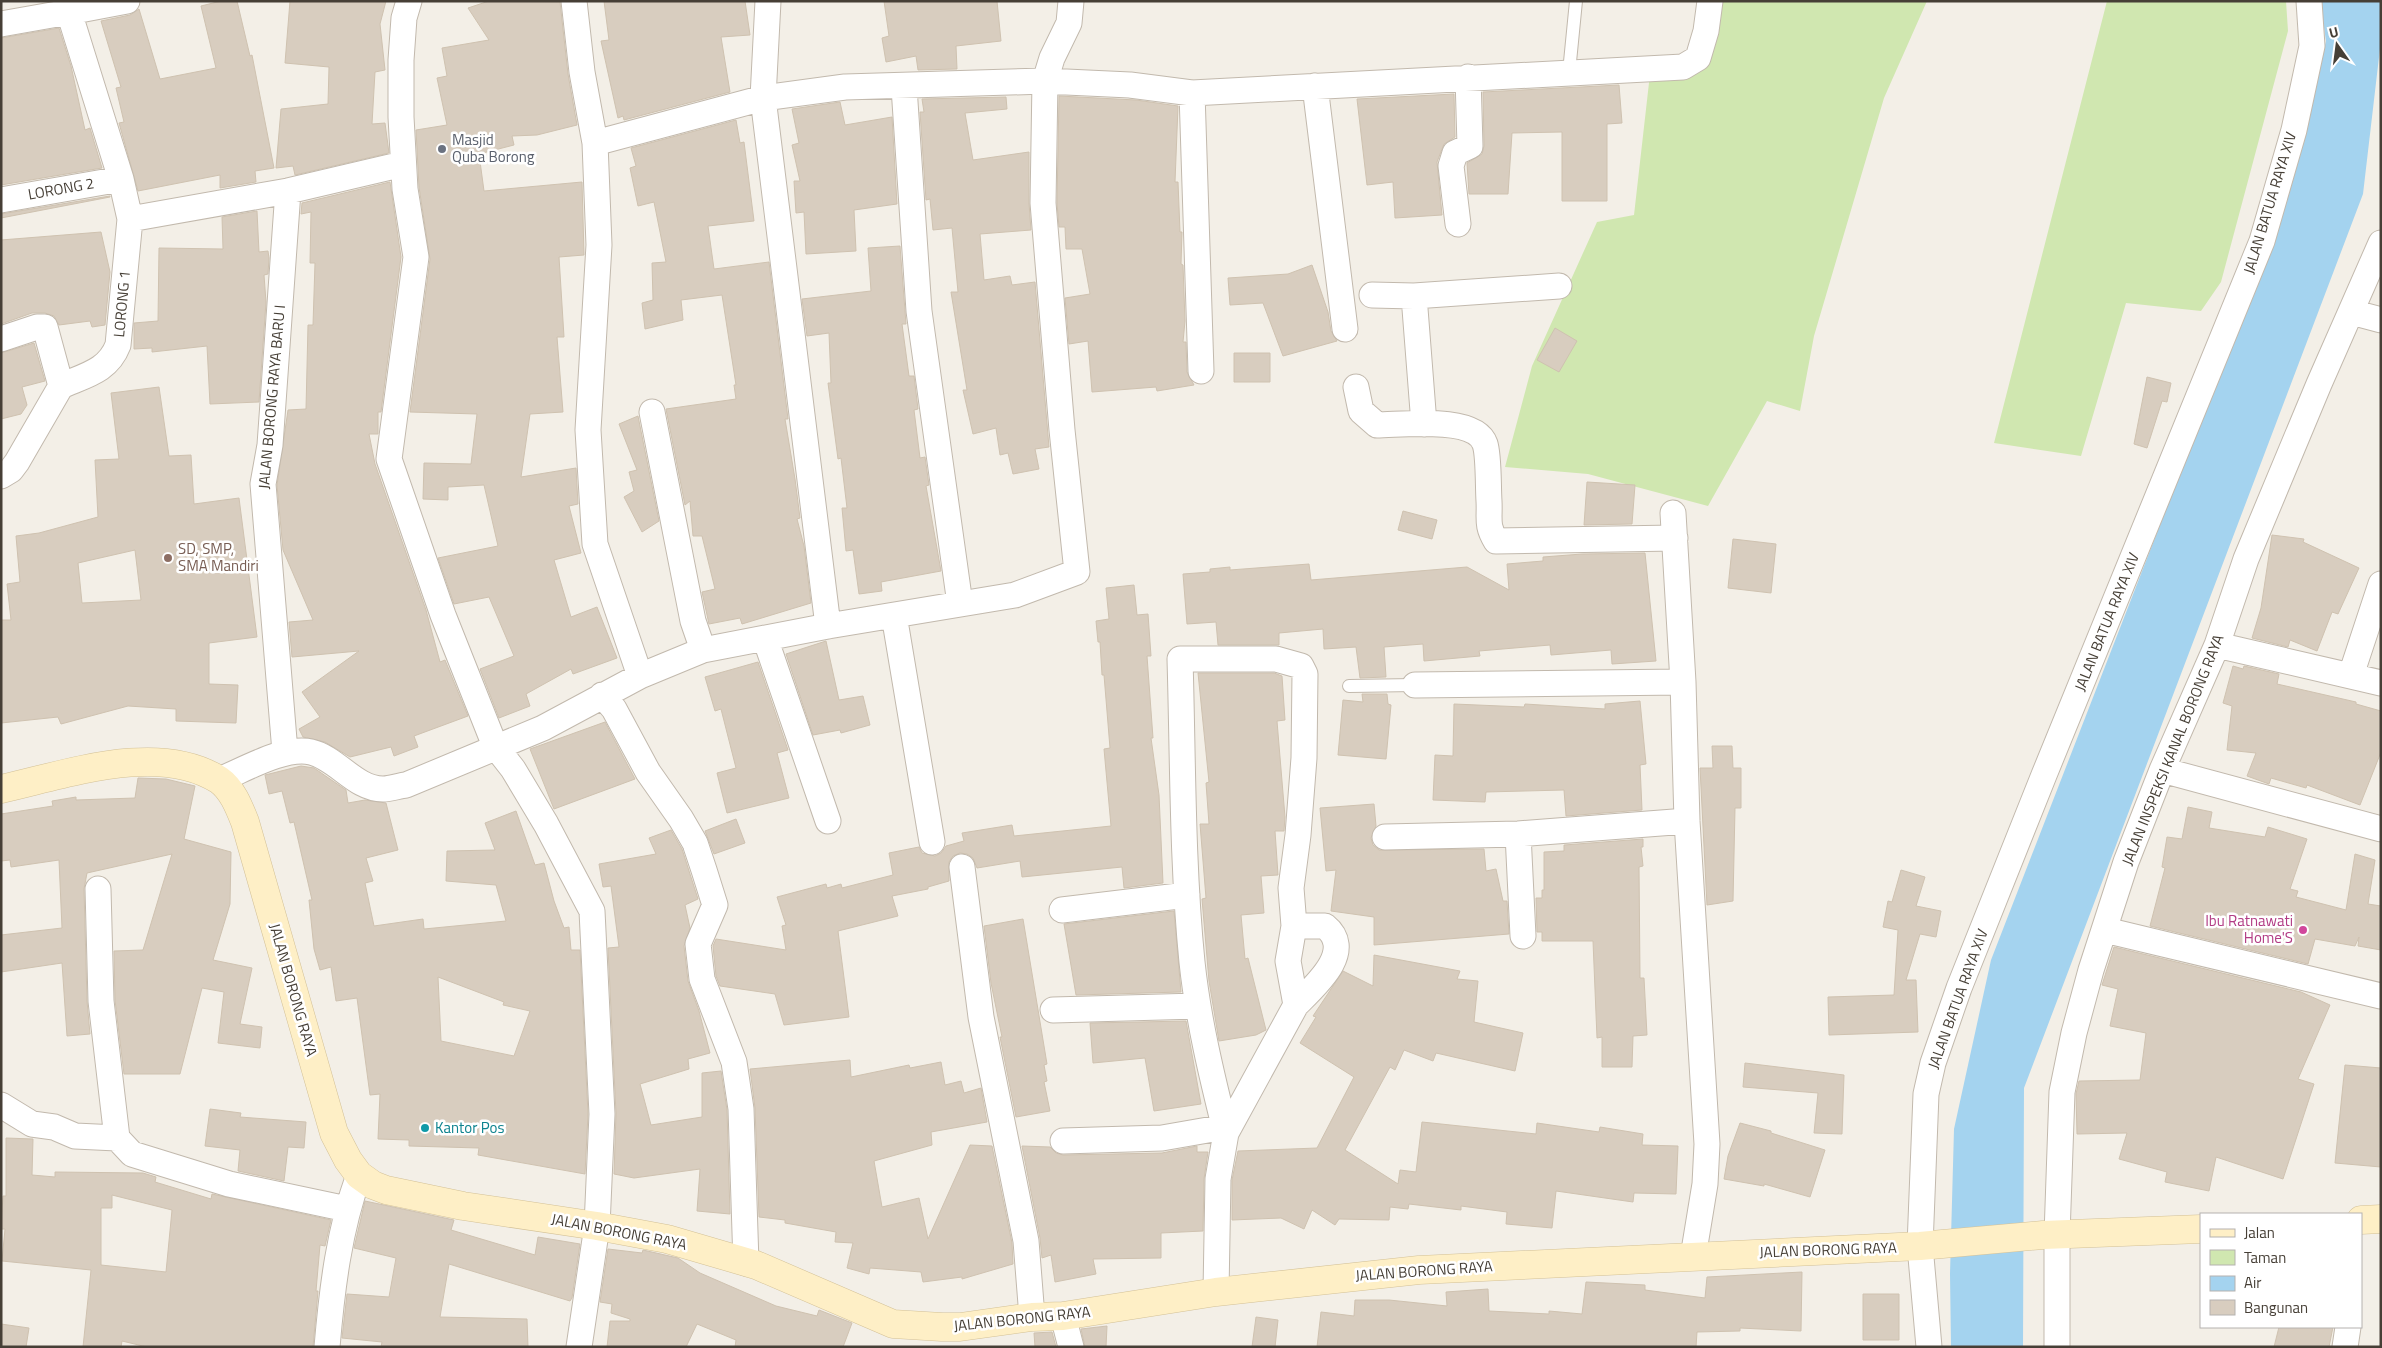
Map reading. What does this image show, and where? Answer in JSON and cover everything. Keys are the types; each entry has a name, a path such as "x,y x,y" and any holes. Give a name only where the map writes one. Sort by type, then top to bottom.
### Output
{"main road":[{"name":"JALAN BORONG RAYA","path":"1,790 132,762 156,761 198,771 219,780 231,792 245,822 334,1133 348,1160 359,1175 373,1185 386,1190 463,1206 597,1226 667,1239 746,1262 893,1324 960,1328 1032,1317 1063,1316 1216,1292 1419,1270 1931,1245 2050,1235 2200,1229"}],"street":[{"path":"1,24 68,7 127,1"},
{"path":"409,1 404,18 401,60 403,164 416,257 389,459 443,615 495,746 513,769 546,824 592,911 602,1114 597,1226 579,1347"},
{"path":"574,1 582,72 595,144 599,245 588,430 595,544 640,676"},
{"path":"768,1 762,98 828,626"},
{"path":"219,780 285,752 311,752 329,760 367,786 382,789 406,785 495,746 543,728 640,676 702,650 828,626 1015,595 1078,572 1062,430 1043,203 1044,81 1052,58 1069,23 1071,1"},
{"path":"595,144 762,98 845,87 904,87 1044,81 1130,85 1192,93 1683,67 1698,58 1706,31 1710,1"},
{"name":"JALAN BATUA RAYA XIV","path":"1928,1347 1931,1245 1926,1094 1933,1064 1960,988 2044,775 2262,241 2289,148 2312,46 2309,1"},
{"path":"68,7 121,179 130,219 288,190 403,164"},
{"path":"1458,224 1451,166 1455,153 1470,146 1468,77"},
{"path":"1315,86 1345,329"},
{"path":"904,87 919,311 960,604"},
{"path":"1192,93 1201,371"},
{"name":"LORONG 2","path":"1,200 121,179"},
{"name":"JALAN BORONG RAYA BARU I","path":"285,752 263,484 270,445 288,190"},
{"name":"LORONG 1","path":"61,386 101,368 113,359 118,345 130,219"},
{"name":"JALAN INSPEKSI KANAL BORONG RAYA","path":"2057,1347 2050,1235 2062,1092 2074,1033 2091,970 2126,862 2162,770 2217,645 2246,559 2381,244"},
{"path":"1372,295 1414,296 1559,286"},
{"path":"1414,296 1424,424"},
{"path":"2351,312 2381,320"},
{"path":"1,339 37,327 45,327 61,386 17,462 11,470 1,476"},
{"path":"1356,387 1361,412 1377,425 1424,424 1462,426 1476,432 1485,443 1490,514 1488,529 1496,541 1674,538"},
{"path":"652,412 693,621 702,650"},
{"path":"1673,513 1683,682 1687,822 1707,1144 1704,1184 1693,1257"},
{"path":"2351,675 2381,584"},
{"path":"894,615 932,842"},
{"path":"765,638 828,821"},
{"path":"2217,645 2381,683"},
{"path":"1226,1130 1198,1006 1192,963 1183,840 1180,659 1276,659 1301,666 1305,674 1306,697 1300,816 1291,888 1294,926 1288,961 1296,1005"},
{"path":"1415,685 1683,682"},
{"path":"602,695 614,709 648,772 682,819 695,843 713,894 715,905 698,944 700,968 702,979 734,1062 741,1109 746,1262"},
{"path":"2162,770 2381,828"},
{"path":"1384,837 1518,834 1687,822"},
{"path":"1518,834 1523,936"},
{"path":"962,867 981,1017 1026,1240 1032,1317"},
{"path":"98,889 101,1001 117,1138 132,1154 141,1157 229,1184 347,1209"},
{"path":"1062,910 1188,895"},
{"path":"1216,1292 1218,1179 1226,1130 1296,1005 1322,978 1336,953 1337,943 1335,936 1325,926 1294,926"},
{"path":"2105,930 2381,996"},
{"path":"1054,1010 1198,1006"},
{"path":"1,1105 32,1124 54,1127 75,1136 117,1138"},
{"path":"1063,1141 1162,1138 1226,1130"},
{"path":"327,1347 331,1308 347,1209 359,1175"},
{"path":"1063,1316 1071,1347"},
{"path":"2345,1347 2348,1328"}],"lane":[{"path":"1569,72 1576,1"},
{"path":"1349,686 1415,685"}],"green space":[{"path":"1702,1 1927,1 1884,98 1814,336 1800,411 1767,401 1708,506 1588,474 1505,467 1532,366 1597,222 1634,215 1650,74 1696,53"},
{"path":"2107,1 2286,1 2288,31 2221,282 2201,311 2126,303 2081,456 1994,443"}],"water":[{"path":"2320,1 2381,1 2381,40 2363,194 2024,1088 2023,1347 1951,1347 1950,1274 1954,1129 1991,960 2289,193 2326,41"}],"building":[{"path":"221,1 237,1 250,56 252,55 274,168 255,171 256,182 220,188 220,175 138,191 119,123 124,122 116,88 121,87 101,21 130,15 139,9 160,79 216,68 201,6"},
{"path":"290,1 386,1 380,24 385,70 375,72 372,124 385,123 389,153 295,175 293,166 276,168 281,109 328,104 329,67 285,63"},
{"path":"489,1 560,2 568,74 577,125 537,135 512,136 514,145 479,154 484,191 582,182 584,255 559,257 564,337 557,337 563,412 530,414 521,477 576,468 578,504 569,506 581,553 554,560 571,617 597,607 617,658 573,674 571,669 526,694 530,706 499,718 480,669 514,656 489,597 454,604 438,558 498,546 484,485 448,487 448,500 423,499 424,463 471,464 477,414 410,412 430,259 419,187 416,130 447,125 437,78 447,76 442,48 489,40 468,8"},
{"path":"604,1 745,1 750,35 721,37 730,92 624,120 623,116 618,118 601,41 609,40"},
{"path":"884,1 997,1 1001,41 956,46 957,69 918,70 916,56 886,62 882,38 889,36"},
{"path":"59,28 71,66 85,130 90,128 102,168 1,185 1,38"},
{"path":"1619,85 1622,123 1607,124 1607,201 1562,201 1562,132 1512,133 1508,194 1469,194 1467,163 1482,154 1484,146 1483,92"},
{"path":"1454,94 1455,137 1444,144 1437,162 1442,215 1395,218 1393,182 1367,185 1357,99"},
{"path":"1059,96 1136,100 1178,106 1175,182 1178,182 1180,232 1182,232 1181,264 1183,265 1185,321 1183,342 1186,342 1187,372 1194,385 1157,391 1156,387 1092,392 1088,341 1069,344 1065,298 1090,294 1082,249 1066,249 1065,227 1059,227 1057,203"},
{"path":"1006,97 1007,109 965,113 973,160 1029,152 1031,230 980,234 984,280 1010,276 1012,285 1035,282 1049,447 1035,449 1039,469 1013,474 1008,453 1000,455 996,428 973,434 963,390 967,390 951,292 958,292 952,228 933,230 930,199 926,200 920,112 924,112 922,99"},
{"path":"840,102 845,125 892,117 897,204 854,210 856,251 806,254 804,212 796,213 794,181 800,181 792,145 799,143 792,109"},
{"path":"736,120 740,143 744,142 754,221 708,226 714,269 769,262 788,419 785,419 800,518 797,519 804,546 811,603 742,624 740,618 709,624 702,592 715,589 702,536 693,536 690,501 685,505 666,409 736,399 734,385 736,385 722,295 681,300 683,320 645,329 642,303 653,300 652,263 666,262 654,202 638,206 630,168 636,166 631,148"},
{"path":"390,182 401,257 381,412 378,412 378,434 369,434 375,464 426,610 440,662 445,660 468,716 414,736 418,747 394,756 391,747 350,757 325,742 303,737 299,729 320,717 302,692 359,651 292,657 289,622 313,620 283,550 277,485 288,410 306,409 308,325 313,325 315,263 310,263 311,212 301,214 302,203"},
{"path":"110,197 1,218 1,214"},
{"path":"257,211 259,252 268,251 269,258 268,274 264,275 266,302 259,402 210,404 207,346 152,352 152,348 134,349 134,323 158,321 159,248 223,249 222,217"},
{"path":"101,232 110,272 105,325 92,327 90,321 59,325 54,316 45,313 32,313 1,324 1,240"},
{"path":"900,246 906,324 902,324 909,376 914,376 918,409 914,410 920,458 925,457 929,485 926,486 941,571 881,582 882,591 859,594 853,550 846,551 842,508 847,508 841,458 838,459 828,383 831,383 829,333 807,336 802,299 871,291 868,248"},
{"path":"1312,265 1328,312 1331,331 1337,341 1283,356 1263,303 1230,305 1228,278 1288,274"},
{"path":"1555,328 1577,341 1559,372 1537,360"},
{"path":"34,343 45,381 22,387 27,405 21,414 1,419 1,353"},
{"path":"1234,353 1270,353 1270,382 1234,382"},
{"path":"2147,377 2171,383 2167,402 2162,401 2147,448 2134,444"},
{"path":"159,387 169,456 191,455 194,504 239,498 257,637 209,643 209,684 238,685 236,723 176,721 176,709 128,706 61,724 58,717 1,723 1,620 11,620 7,584 20,582 16,536 39,533 98,517 95,460 119,459 111,393","holes":["135,550 141,600 82,603 78,563"]},
{"path":"638,416 659,521 642,532 624,497 634,491 629,472 637,470 619,424"},
{"path":"1587,482 1635,485 1632,524 1584,525"},
{"path":"1403,511 1437,520 1432,539 1398,530"},
{"path":"2272,535 2304,539 2303,542 2359,568 2338,614 2332,612 2317,651 2290,640 2288,647 2252,638 2261,608"},
{"path":"1733,539 1776,544 1771,593 1728,588"},
{"path":"1645,553 1656,661 1612,664 1611,650 1551,655 1550,645 1479,651 1480,656 1424,661 1423,644 1384,647 1386,677 1360,678 1356,647 1324,649 1323,629 1279,633 1279,645 1218,645 1216,622 1187,624 1183,574 1210,572 1210,569 1230,567 1230,570 1309,564 1311,580 1467,567 1509,590 1507,564 1543,561 1543,557"},
{"path":"1134,585 1137,615 1148,614 1151,656 1147,656 1153,738 1151,738 1159,795 1163,883 1124,888 1122,867 1022,877 1020,861 977,868 973,858 967,854 960,853 953,856 949,862 949,881 928,887 928,889 892,896 898,916 838,931 849,1017 784,1025 775,994 720,986 716,976 713,946 716,939 786,950 782,926 786,925 777,897 826,884 827,888 841,884 842,888 893,875 889,853 919,847 922,853 935,856 941,853 946,846 964,841 962,833 1012,825 1014,836 1111,826 1104,749 1110,748 1104,675 1102,675 1100,642 1098,642 1096,621 1109,619 1106,588"},
{"path":"826,641 839,700 863,696 870,725 841,733 840,730 813,735 786,654"},
{"path":"758,662 788,750 777,753 789,798 727,813 717,773 736,768 721,709 715,711 705,677"},
{"path":"2233,666 2243,669 2244,666 2279,674 2277,684 2356,702 2356,704 2381,711 2381,752 2360,805 2307,785 2306,788 2271,778 2269,784 2247,776 2256,753 2227,750 2232,706 2223,703"},
{"path":"1198,673 1274,673 1282,676 1285,720 1277,721 1285,817 1284,831 1275,831 1278,875 1261,876 1264,913 1241,915 1245,959 1248,958 1266,1030 1256,1035 1219,1041 1209,981 1202,899 1206,898 1200,824 1209,824 1206,783 1209,782"},
{"path":"1362,694 1387,694 1388,704 1391,705 1386,759 1338,755 1343,700 1363,702"},
{"path":"1640,701 1646,764 1640,765 1642,810 1566,816 1564,790 1486,792 1485,802 1433,800 1435,755 1453,756 1454,704 1524,707 1525,704 1605,709 1605,704"},
{"path":"605,722 635,779 554,809 530,749"},
{"path":"1712,746 1732,746 1733,768 1741,768 1741,808 1735,808 1733,901 1707,905 1700,768 1713,768"},
{"path":"301,766 314,768 346,790 348,803 365,800 386,803 398,850 366,858 373,881 365,883 374,926 423,919 424,929 506,921 496,885 446,881 447,851 495,850 485,823 516,811 535,865 544,863 554,901 564,928 569,927 571,950 580,950 588,1114 585,1174 478,1155 479,1148 409,1146 409,1140 378,1139 380,1094 370,1095 357,998 336,1001 331,967 320,970 314,949 309,900 312,900 294,822 290,823 282,791 269,794 265,775","holes":["438,977 504,1002 503,1005 530,1011 514,1056 441,1041"]},
{"path":"138,778 166,779 195,786 184,839 231,852 230,904 213,960 252,968 240,1024 262,1027 260,1048 218,1043 224,992 202,988 180,1074 124,1074 115,1000 114,951 143,950 172,854 87,873 84,889 87,1001 90,1034 67,1036 62,963 1,972 1,935 62,928 59,860 11,867 10,860 1,861 1,814 53,806 52,801 76,797 76,800 135,798"},
{"path":"1374,804 1376,826 1371,838 1373,845 1379,850 1484,849 1486,871 1496,869 1503,901 1507,901 1509,934 1374,945 1374,917 1331,911 1336,870 1326,871 1320,808"},
{"path":"2188,807 2212,812 2209,828 2265,837 2268,827 2307,839 2290,889 2298,891 2296,897 2346,910 2355,854 2375,860 2368,904 2381,906 2381,950 2358,946 2359,937 2355,946 2315,939 2308,964 2150,926 2165,868 2162,867 2167,837 2182,839"},
{"path":"736,819 745,843 714,854 705,831"},
{"path":"671,830 682,849 698,899 685,905 690,928 684,946 688,981 699,1011 710,1053 688,1059 689,1069 640,1084 651,1125 702,1117 702,1073 721,1071 727,1110 730,1214 697,1211 700,1169 634,1178 614,1174 616,1113 608,948 619,947 611,886 603,887 599,864 656,854 649,838"},
{"path":"1643,839 1643,847 1641,847 1643,866 1639,867 1640,978 1644,978 1647,1035 1633,1036 1632,1067 1602,1067 1602,1037 1597,1038 1593,941 1542,941 1542,932 1537,932 1536,898 1542,898 1542,890 1544,890 1544,852 1564,851 1564,845"},
{"path":"1901,870 1925,877 1916,906 1941,911 1936,937 1920,934 1906,980 1916,980 1918,1032 1829,1035 1828,997 1894,995 1898,930 1883,927 1888,901 1892,902"},
{"path":"1174,911 1181,992 1076,995 1064,924"},
{"path":"1023,919 1047,1064 1044,1065 1047,1081 1044,1082 1050,1111 1016,1117 1000,1037 1002,1037 991,983 984,926"},
{"path":"2114,947 2301,992 2330,1005 2298,1079 2314,1084 2283,1179 2216,1157 2209,1191 2165,1182 2167,1172 2119,1159 2127,1133 2077,1134 2076,1094 2079,1081 2140,1080 2146,1033 2110,1026 2118,989 2102,985"},
{"path":"1374,955 1460,971 1457,979 1478,981 1474,1022 1523,1033 1515,1071 1436,1053 1433,1061 1404,1050 1395,1070 1390,1067 1345,1150 1398,1184 1400,1170 1416,1172 1422,1122 1536,1134 1537,1123 1599,1132 1600,1127 1643,1134 1642,1145 1678,1146 1676,1194 1634,1193 1633,1202 1556,1191 1552,1228 1506,1224 1507,1212 1461,1206 1461,1210 1409,1204 1408,1209 1390,1207 1389,1220 1339,1219 1335,1225 1312,1210 1304,1229 1281,1218 1232,1220 1232,1180 1238,1151 1317,1148 1354,1077 1300,1043 1316,1017 1313,1016 1343,971 1373,986"},
{"path":"1186,1021 1201,1104 1154,1111 1145,1058 1093,1063 1090,1023"},
{"path":"850,1060 851,1077 909,1065 910,1068 941,1062 945,1085 961,1081 964,1093 981,1088 987,1122 931,1132 932,1145 874,1161 882,1207 919,1198 928,1239 970,1145 992,1146 1012,1243 1013,1264 962,1279 962,1277 923,1282 921,1272 870,1268 869,1274 847,1268 853,1243 835,1242 836,1232 785,1223 785,1220 759,1217 755,1108 750,1069"},
{"path":"1745,1063 1844,1075 1842,1134 1814,1133 1818,1093 1743,1087"},
{"path":"2345,1065 2381,1068 2381,1167 2335,1163"},
{"path":"210,1109 241,1113 240,1117 306,1122 304,1148 288,1147 284,1181 238,1171 240,1150 205,1146"},
{"path":"1740,1123 1771,1131 1771,1133 1825,1150 1810,1197 1764,1184 1764,1186 1724,1179 1728,1156"},
{"path":"6,1138 33,1139 32,1175 55,1177 55,1172 143,1173 156,1177 155,1182 211,1199 212,1194 331,1220 325,1246 320,1245 313,1347 147,1347 122,1341 121,1347 83,1347 91,1270 2,1261 5,1229 1,1229 1,1227 3,1196 6,1196","holes":["112,1195 172,1210 166,1272 101,1265 101,1208 112,1208"]},
{"path":"1022,1146 1050,1147 1056,1153 1063,1155 1162,1153 1197,1146 1197,1152 1208,1152 1204,1179 1203,1231 1161,1233 1161,1258 1093,1259 1096,1274 1055,1282 1051,1255 1042,1258 1040,1238"},
{"path":"365,1201 454,1220 451,1230 535,1255 538,1237 580,1244 572,1298 570,1301 449,1264 440,1317 527,1319 528,1347 381,1347 382,1342 342,1338 347,1294 389,1297 396,1258 354,1248"},
{"path":"608,1249 642,1253 643,1250 678,1258 700,1273 776,1306 817,1316 819,1310 852,1323 843,1347 735,1347 736,1340 697,1324 686,1347 607,1347 610,1321 630,1321 630,1319 611,1313 612,1304 600,1302"},
{"path":"1802,1272 1801,1331 1740,1328 1740,1331 1697,1332 1696,1347 1317,1347 1321,1312 1354,1316 1355,1300 1389,1300 1447,1306 1446,1292 1488,1289 1489,1311 1549,1314 1549,1311 1582,1314 1586,1282 1645,1285 1645,1290 1705,1298 1707,1277"},
{"path":"1863,1294 1899,1294 1899,1340 1863,1340"},
{"path":"1256,1317 1278,1320 1275,1347 1252,1347"},
{"path":"1,1324 29,1328 26,1347 1,1347"},
{"path":"1107,1326 1106,1347 1085,1347 1081,1329"},
{"path":"2279,1328 2333,1328 2329,1347 2274,1347"},
{"path":"1052,1332 1056,1347 1035,1347 1034,1333"}],"place":[{"name":"Masjid Quba Borong","path":"442,149"},
{"name":"SD, SMP, SMA Mandiri","path":"168,558"},
{"name":"Ibu Ratnawati Home'S","path":"2303,930"},
{"name":"Kantor Pos","path":"425,1128"}]}
